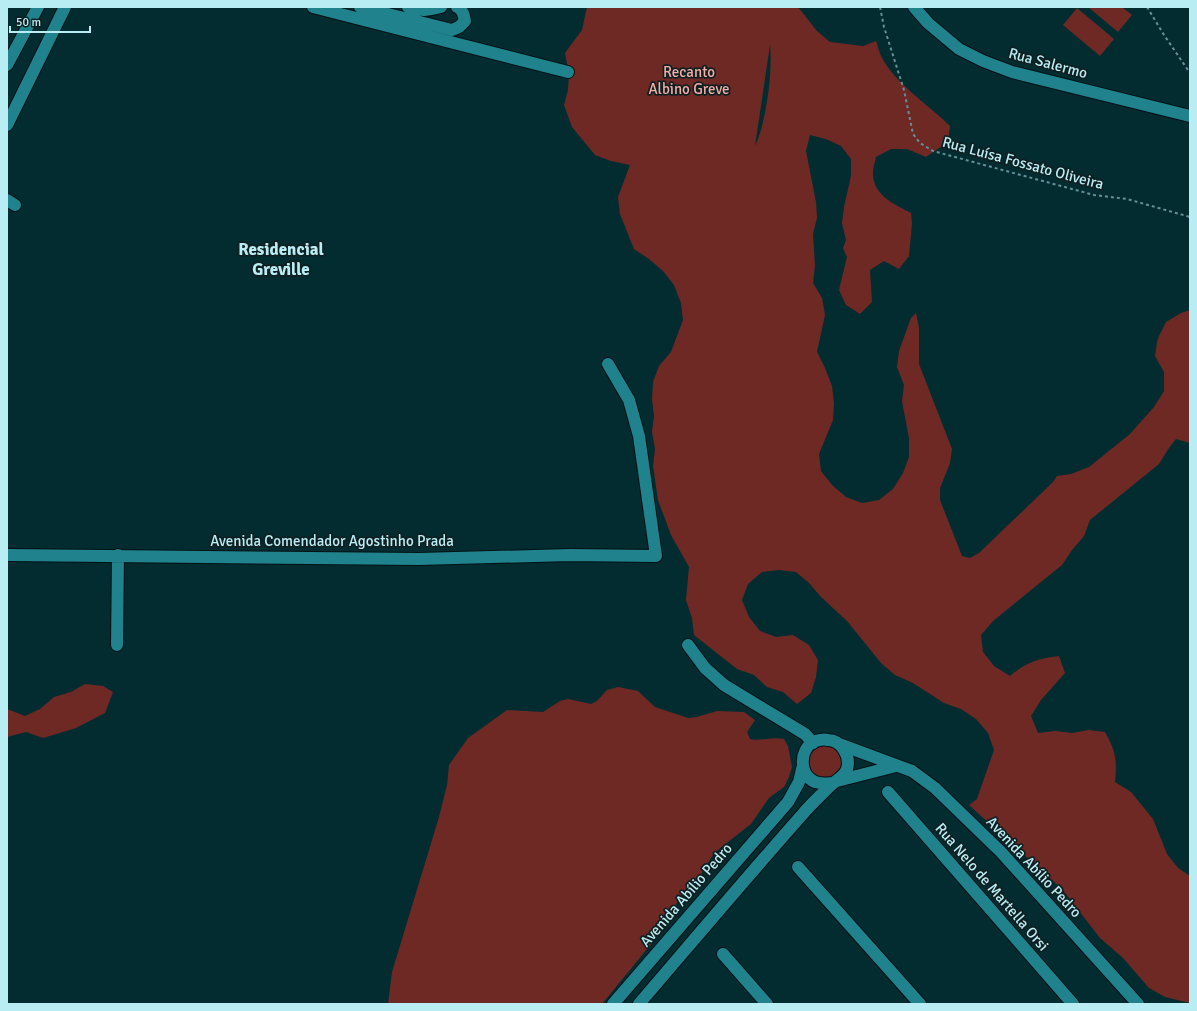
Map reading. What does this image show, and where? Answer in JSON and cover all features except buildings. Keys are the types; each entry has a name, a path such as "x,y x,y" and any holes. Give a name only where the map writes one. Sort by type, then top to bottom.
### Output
{"street":[{"path":"8,62 38,7"},
{"path":"7,125 65,7"},
{"path":"313,7 568,72"},
{"path":"360,7 452,30 459,27 464,21 464,14 460,8 457,7"},
{"path":"408,7 417,11 441,7"},
{"name":"Rua Salermo","path":"914,7 928,23 959,48 983,61 1012,72 1190,116"},
{"name":"Avenida Comendador Agostinho Prada","path":"7,555 419,559 570,555 656,556 639,436 629,400 608,364"},
{"path":"117,645 118,555"},
{"path":"688,645 705,668 724,685 805,734 813,742"},
{"path":"639,1004 802,815 834,782 843,776 847,768 848,759 845,750 839,744 831,740 813,742 807,748 803,756 803,765 806,775 814,781 823,784 834,782 896,766"},
{"name":"Avenida Abílio Pedro","path":"839,744 912,771 935,788 1001,852 1138,1004"},
{"name":"Avenida Abílio Pedro","path":"613,1004 788,802 799,782 803,765"},
{"name":"Rua Nelo de Martella Orsi","path":"888,792 1073,1004"},
{"path":"798,867 920,1004"},
{"path":"723,954 767,1004"}],"path":[{"name":"Rua Luísa Fossato Oliveira","path":"880,7 884,27 904,90 913,134 920,143 933,151 1048,183 1094,195 1127,199 1190,217"},
{"path":"1147,7 1190,73"}],"green space":[{"name":"Recanto Albino Greve","path":"587,7 798,7 817,31 830,42 863,46 876,41 881,56 895,76 903,85 950,126 948,142 926,157 907,149 891,149 876,157 873,172 876,187 885,198 911,213 912,223 909,256 899,269 884,261 870,270 872,302 860,314 846,305 839,290 847,257 843,248 846,240 842,223 851,176 851,159 841,146 826,139 810,135 806,151 816,202 817,218 813,234 815,266 813,283 822,298 825,315 817,352 832,386 834,403 833,420 819,454 821,471 832,485 846,497 862,503 879,500 893,489 903,473 909,457 909,438 902,401 904,385 897,367 899,351 911,318 916,313 919,328 919,364 952,449 950,463 940,488 940,500 962,556 970,558 979,553 1053,482 1057,476 1071,474 1089,467 1130,434 1154,407 1164,391 1164,372 1155,356 1159,336 1166,322 1181,313 1190,310 1190,443 1176,439 1159,464 1090,520 1084,536 1062,565 993,621 981,635 983,652 994,666 1010,676 1022,667 1033,662 1044,658 1059,656 1065,673 1041,700 1031,716 1038,733 1055,731 1072,733 1089,730 1105,732 1115,756 1115,782 1131,792 1153,819 1167,854 1178,868 1190,876 1190,1003 1165,997 1149,988 1123,958 1100,938 1062,889 969,805 977,799 994,750 988,733 976,719 961,709 944,703 913,683 895,675 881,663 847,621 796,572 779,570 762,572 748,584 742,600 749,617 760,631 776,637 793,635 809,645 818,660 816,677 811,693 797,704 783,692 767,687 754,675 737,669 694,635 692,618 686,600 689,567 671,535 658,500 653,466 655,449 652,432 654,416 652,399 653,382 659,366 671,352 683,320 681,303 674,285 663,271 634,249 620,214 618,197 630,165 611,161 595,155 572,127 564,105 568,90 569,74 565,53 582,30","holes":["770,45 771,56 768,97 759,136 755,146"]},
{"path":"1088,7 1122,7 1132,15 1118,32"},
{"path":"1077,8 1114,39 1100,56 1063,25"},
{"path":"85,684 103,686 113,692 105,713 76,728 43,738 26,732 7,737 7,709 25,716 40,709 54,697 71,692"},
{"path":"618,687 638,691 655,707 688,718 717,711 744,712 755,720 747,732 750,739 758,740 780,738 784,739 788,746 792,767 784,787 769,798 751,824 714,853 700,876 678,900 669,920 656,938 602,1004 388,1004 392,972 439,817 447,785 449,765 468,738 507,710 543,712 560,701 568,699 591,704 597,701 607,690"},
{"path":"822,746 828,746 838,753 841,762 840,768 834,775 828,778 822,778 812,771 809,765 809,759 816,749"}],"district":[{"name":"Residencial Greville","path":"281,259"}]}
